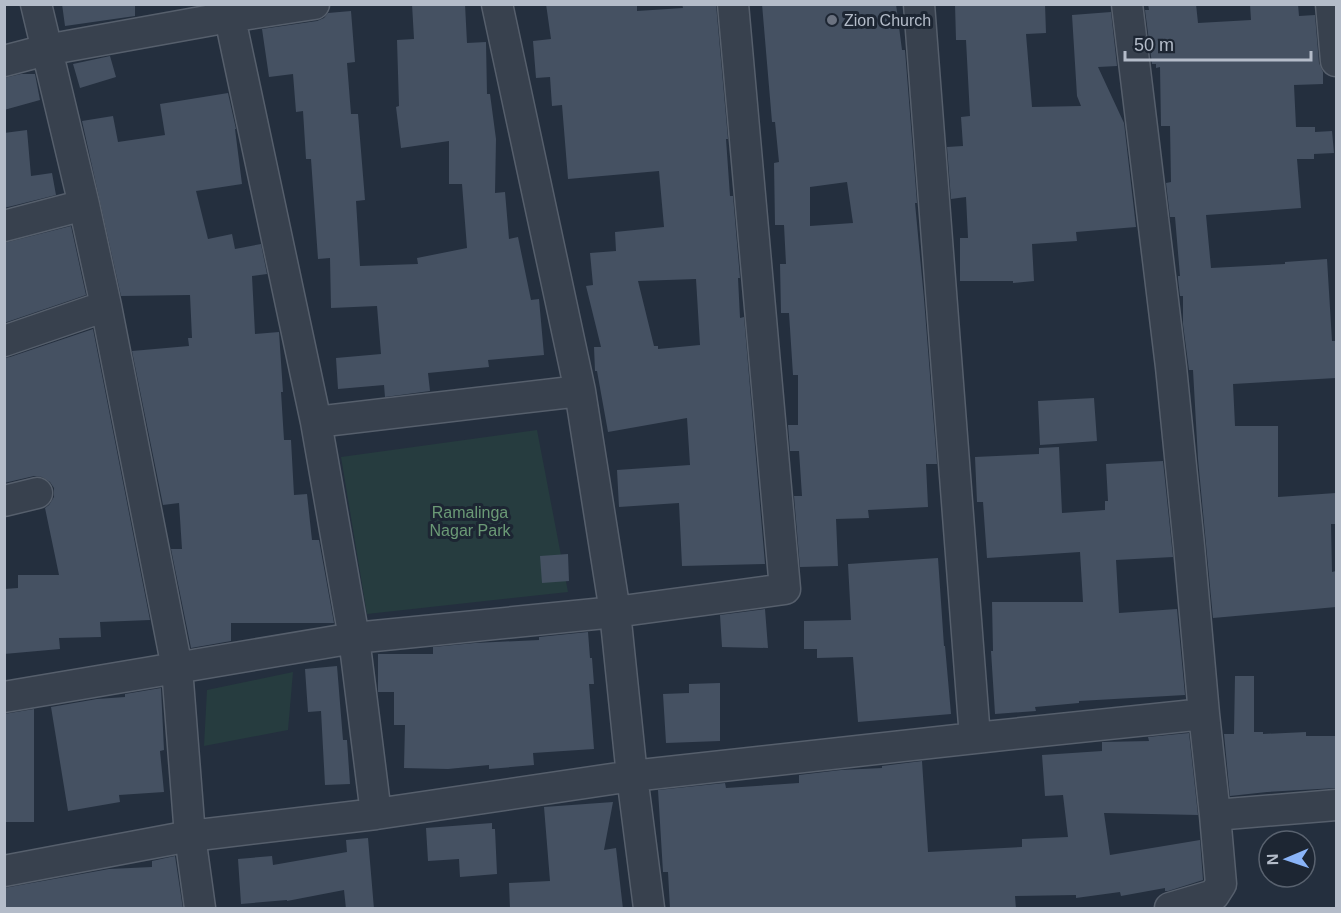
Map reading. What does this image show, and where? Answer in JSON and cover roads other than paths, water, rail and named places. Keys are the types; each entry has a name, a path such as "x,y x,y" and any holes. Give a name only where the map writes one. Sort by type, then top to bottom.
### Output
{"street":[{"path":"36,4 106,306 177,668 190,836 200,909"},
{"path":"4,61 228,11 314,4"},
{"path":"497,4 580,391 615,612 649,909"},
{"path":"4,697 354,638 615,612 785,589 733,4"},
{"path":"919,4 975,738"},
{"path":"1127,4 1171,367 1221,884 1214,895 1170,909"},
{"path":"1331,4 1336,44"},
{"path":"228,11 316,422 354,638 376,814"},
{"path":"4,226 84,205"},
{"path":"4,341 106,306"},
{"path":"316,422 580,391"},
{"path":"4,501 37,493"},
{"path":"4,871 190,836 376,814 632,776 1204,714"},
{"path":"1215,815 1336,805"}],"place":[{"name":"Zion Church","path":"832,20"}],"park label":[{"name":"Ramalinga Nagar Park","path":"470,521"}]}
